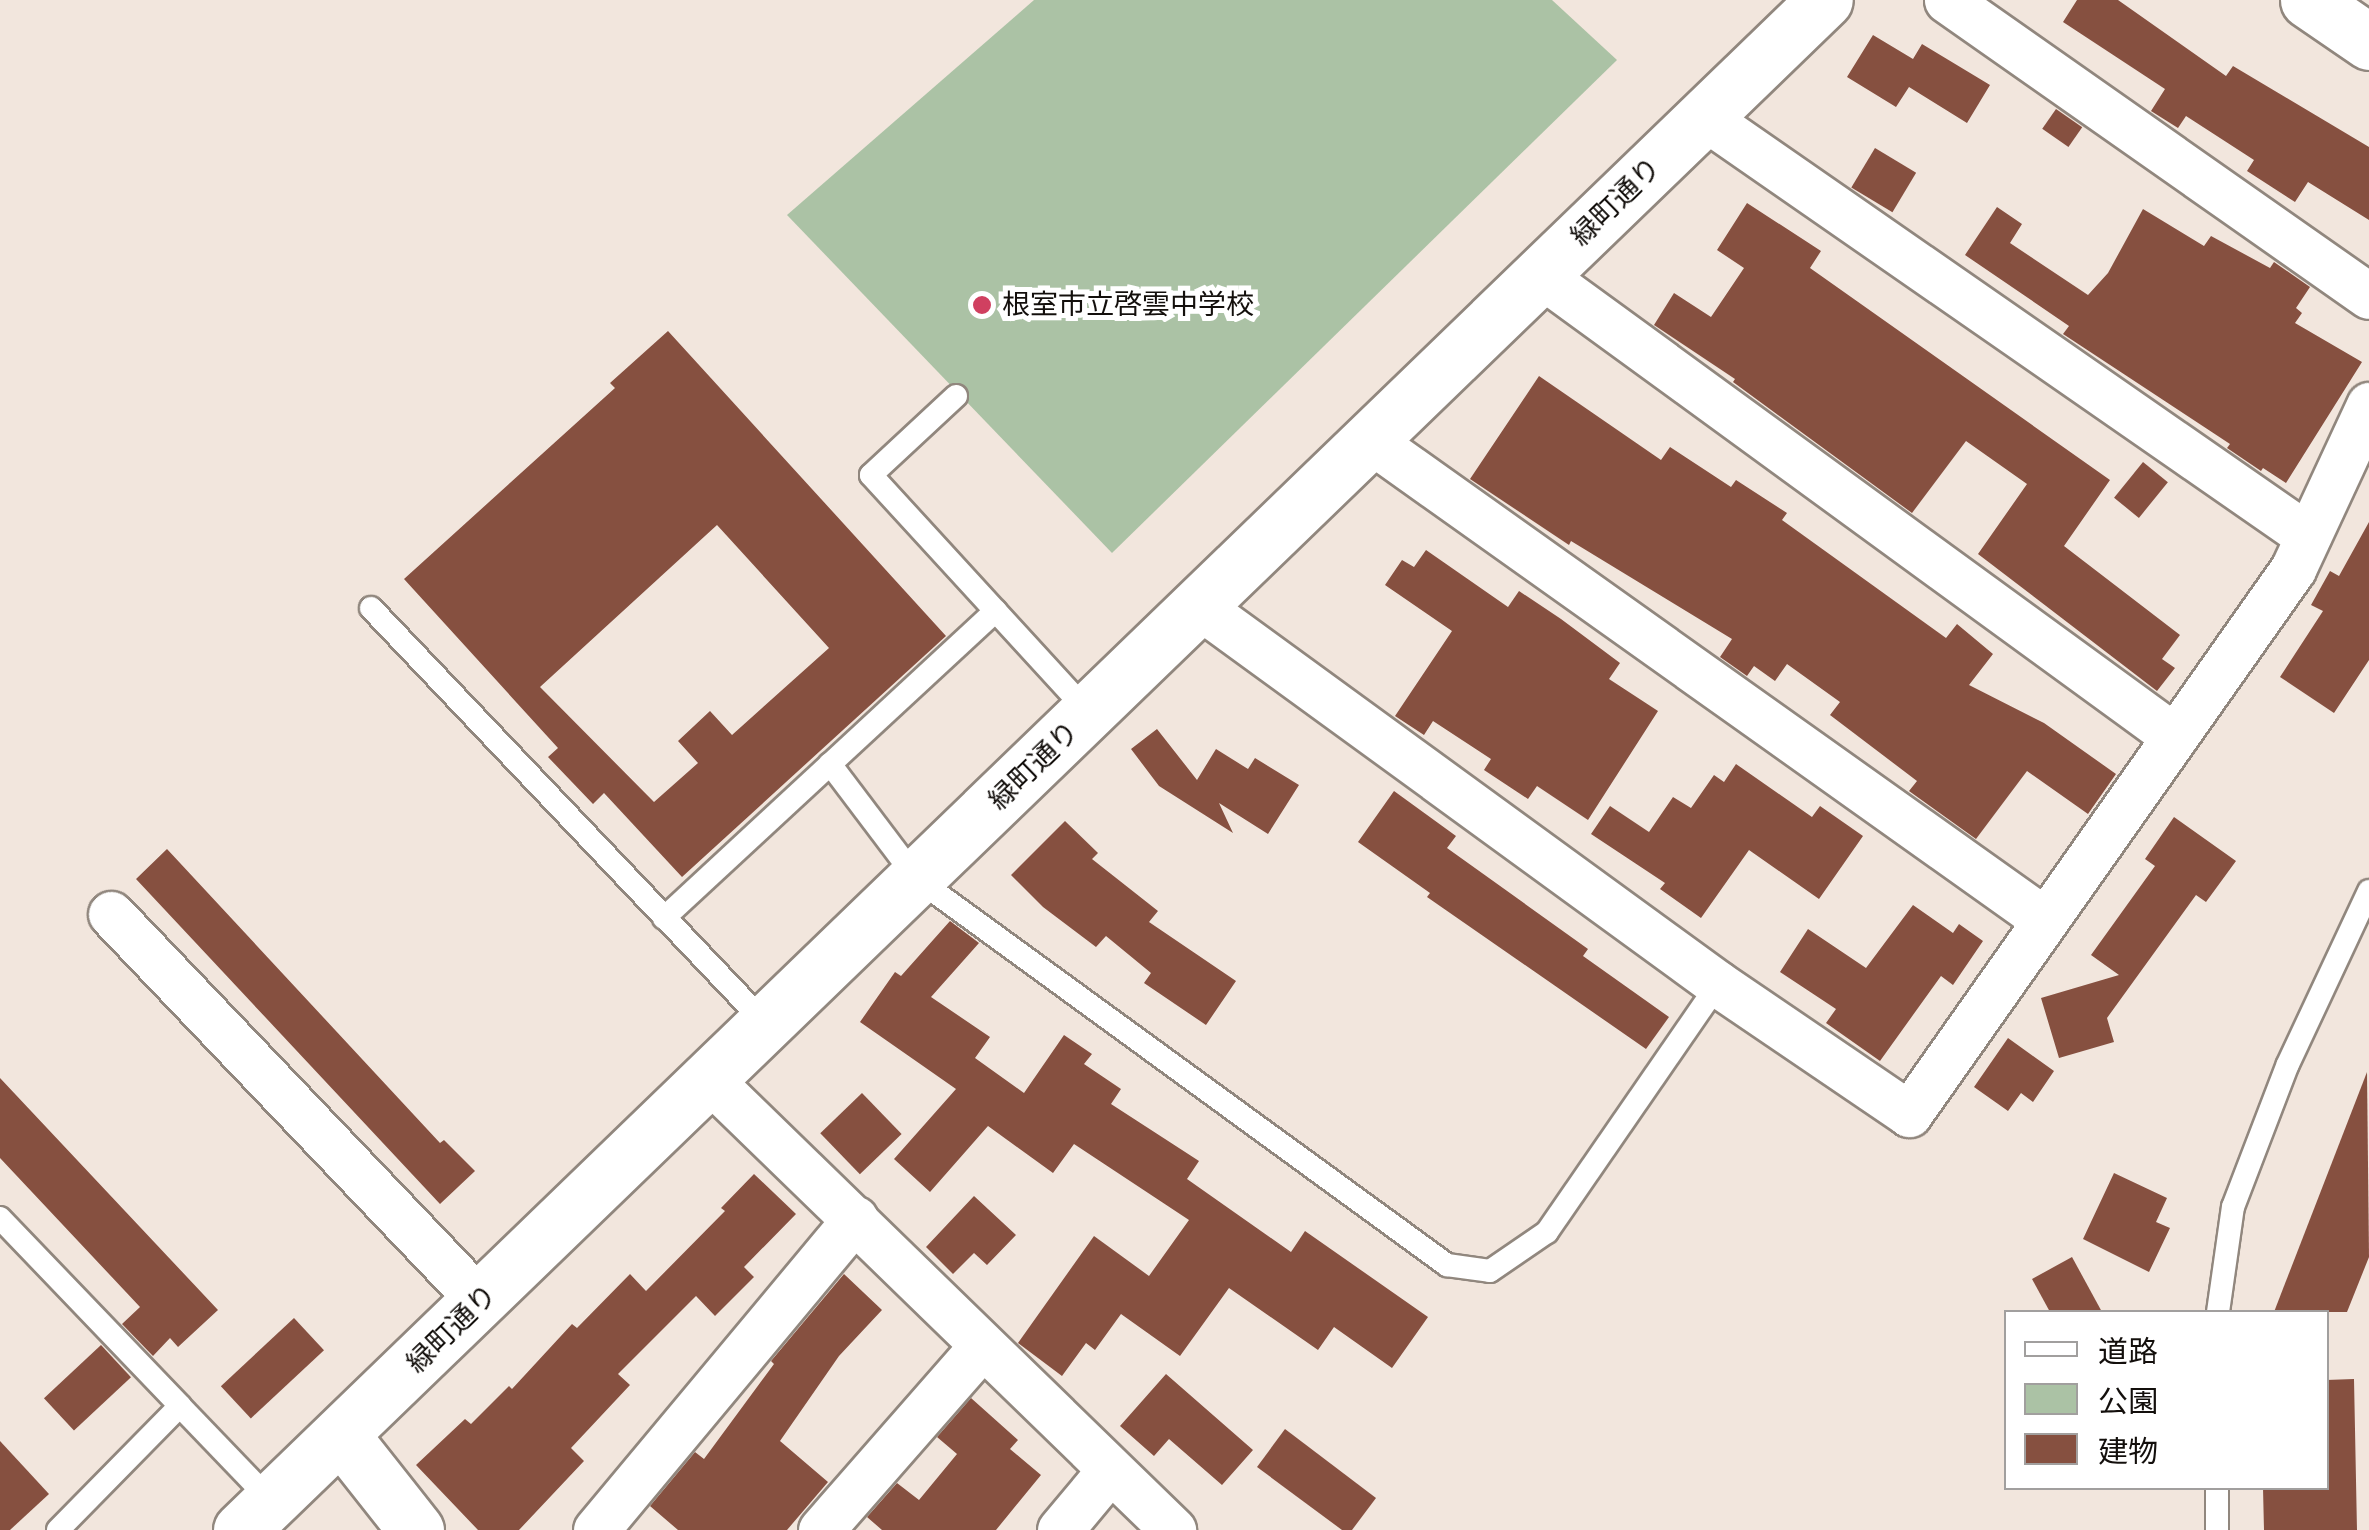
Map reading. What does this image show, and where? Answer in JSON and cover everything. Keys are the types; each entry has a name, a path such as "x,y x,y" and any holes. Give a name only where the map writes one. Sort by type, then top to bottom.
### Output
{"street":[{"path":"1946,0 2369,296"},
{"path":"2308,0 2369,42"},
{"name":"緑町通り","path":"256,1515 1200,606 1818,2"},
{"path":"1704,117 2308,536"},
{"path":"1541,275 2174,737"},
{"path":"1200,606 1718,984 1908,1114 2293,569 2369,406"},
{"path":"1370,440 2045,920"},
{"path":"111,914 480,1302"},
{"path":"710,1080 1174,1530"},
{"path":"596,1530 856,1219"},
{"path":"821,1530 982,1346"},
{"path":"341,1435 416,1530"},
{"path":"1060,1530 1110,1470"}],"lane":[{"path":"956,396 872,475 1089,713"},
{"path":"371,608 767,1024"},
{"path":"664,918 996,611"},
{"path":"830,764 917,879 1447,1265 1490,1271 1547,1232 1718,984"},
{"path":"2218,1310 2233,1207 2288,1064 2369,891"},
{"path":"0,1218 180,1406 256,1515"},
{"path":"58,1530 180,1406"},
{"path":"2217,1490 2217,1530"}],"green space":[{"path":"1034,0 1552,0 1617,60 1112,553 787,215"}],"building":[{"path":"2077,0 2118,0 2226,76 2233,66 2369,147 2369,220 2308,182 2295,202 2247,171 2254,160 2186,116 2178,128 2151,111 2165,89 2063,22"},
{"path":"1873,35 1913,59 1922,44 1990,85 1967,123 1909,87 1896,107 1847,77"},
{"path":"2056,109 2082,127 2068,147 2042,129"},
{"path":"1875,148 1916,173 1892,212 1851,187"},
{"path":"1747,203 1821,251 1810,268 2110,480 2064,546 2180,635 2162,659 2175,668 2157,691 1978,554 2027,484 1966,441 1912,513 1733,382 1735,379 1654,325 1674,293 1711,317 1744,268 1717,250"},
{"path":"1997,207 2022,224 2010,243 2088,295 2108,273 2143,209 2204,246 2211,236 2270,268 2274,262 2310,287 2296,308 2302,313 2295,323 2362,362 2286,483 2263,468 2261,471 2227,448 2230,444 2063,334 2069,326 1965,255"},
{"path":"668,331 946,636 682,877 604,793 593,804 548,757 558,748 404,579 615,388 610,383","holes":["717,525 829,648 732,735 710,711 678,741 698,763 654,802 540,687"]},
{"path":"1539,376 1661,460 1670,447 1731,487 1736,480 1787,513 1782,520 1946,638 1957,624 1993,654 1969,685 2044,723 2116,774 2088,814 2027,771 1976,839 1909,791 1917,781 1830,715 1840,702 1787,664 1775,681 1754,666 1747,676 1720,657 1732,639 1571,541 1569,545 1470,479"},
{"path":"2143,462 2168,482 2139,518 2114,498"},
{"path":"2369,522 2369,660 2334,713 2280,677 2323,611 2311,605 2330,571 2339,576"},
{"path":"1426,550 1508,607 1519,591 1561,619 1620,663 1609,679 1658,711 1588,820 1537,786 1528,799 1484,770 1491,759 1433,721 1424,735 1395,716 1452,631 1385,585 1402,560 1414,567"},
{"path":"1157,729 1197,780 1216,749 1248,769 1255,758 1299,785 1268,834 1219,803 1233,833 1159,786 1131,749"},
{"path":"1736,764 1812,817 1820,806 1863,836 1819,899 1749,850 1701,918 1660,889 1665,883 1591,834 1610,806 1649,832 1673,797 1691,808 1714,775 1724,782"},
{"path":"1394,791 1456,836 1447,848 1588,949 1583,956 1669,1017 1646,1049 1427,897 1430,893 1358,842"},
{"path":"2174,817 2236,861 2206,902 2196,895 2107,1018 2114,1042 2059,1058 2041,998 2119,975 2091,955 2155,866 2145,859"},
{"path":"1065,821 1098,853 1092,859 1158,911 1149,922 1236,981 1206,1025 1144,983 1151,973 1106,936 1096,947 1043,907 1011,875"},
{"path":"167,849 440,1143 444,1140 475,1171 440,1204 136,879"},
{"path":"1913,905 1953,933 1959,924 1983,941 1953,985 1941,976 1880,1061 1826,1023 1836,1009 1780,972 1808,929 1866,968"},
{"path":"950,921 979,943 931,997 990,1037 975,1058 1024,1093 1064,1035 1092,1054 1084,1064 1121,1089 1111,1104 1199,1161 1187,1179 1291,1252 1305,1231 1428,1317 1392,1368 1334,1327 1318,1350 1229,1288 1180,1356 1121,1314 1095,1350 1086,1343 1062,1376 1018,1343 1094,1236 1149,1276 1189,1220 1074,1144 1053,1173 988,1126 930,1192 894,1159 956,1089 860,1022 895,972 901,976"},
{"path":"2008,1038 2054,1071 2033,1102 2021,1093 2008,1111 1974,1087"},
{"path":"2367,1072 2369,1257 2347,1312 2275,1310"},
{"path":"0,1078 218,1310 178,1347 170,1338 153,1356 122,1324 140,1307 0,1158"},
{"path":"862,1093 902,1134 860,1174 820,1133"},
{"path":"2114,1173 2167,1198 2156,1222 2170,1228 2149,1272 2083,1239"},
{"path":"754,1174 796,1214 744,1267 754,1277 715,1316 696,1296 618,1374 630,1385 571,1448 584,1461 519,1530 478,1530 416,1465 465,1419 471,1424 509,1386 512,1389 572,1324 577,1328 630,1274 646,1291 725,1211 721,1208"},
{"path":"974,1196 1016,1235 987,1265 974,1253 953,1274 926,1247"},
{"path":"2072,1257 2101,1310 2049,1310 2032,1279"},
{"path":"844,1274 882,1310 839,1356 780,1441 828,1482 787,1530 678,1530 650,1506 695,1452 704,1459 774,1364 771,1361"},
{"path":"294,1318 324,1350 251,1418 221,1386"},
{"path":"101,1345 131,1377 74,1430 44,1398"},
{"path":"1166,1374 1253,1450 1222,1485 1169,1439 1154,1456 1120,1426"},
{"path":"2354,1379 2357,1530 2264,1530 2263,1490 2329,1490 2329,1380"},
{"path":"971,1398 1018,1440 1010,1449 1041,1475 996,1530 882,1530 867,1517 897,1483 919,1500 957,1454 937,1437"},
{"path":"1285,1429 1376,1498 1352,1530 1342,1530 1257,1467"},
{"path":"0,1441 49,1494 10,1530 0,1530"}],"place":[{"name":"根室市立啓雲中学校","path":"982,305"}]}
